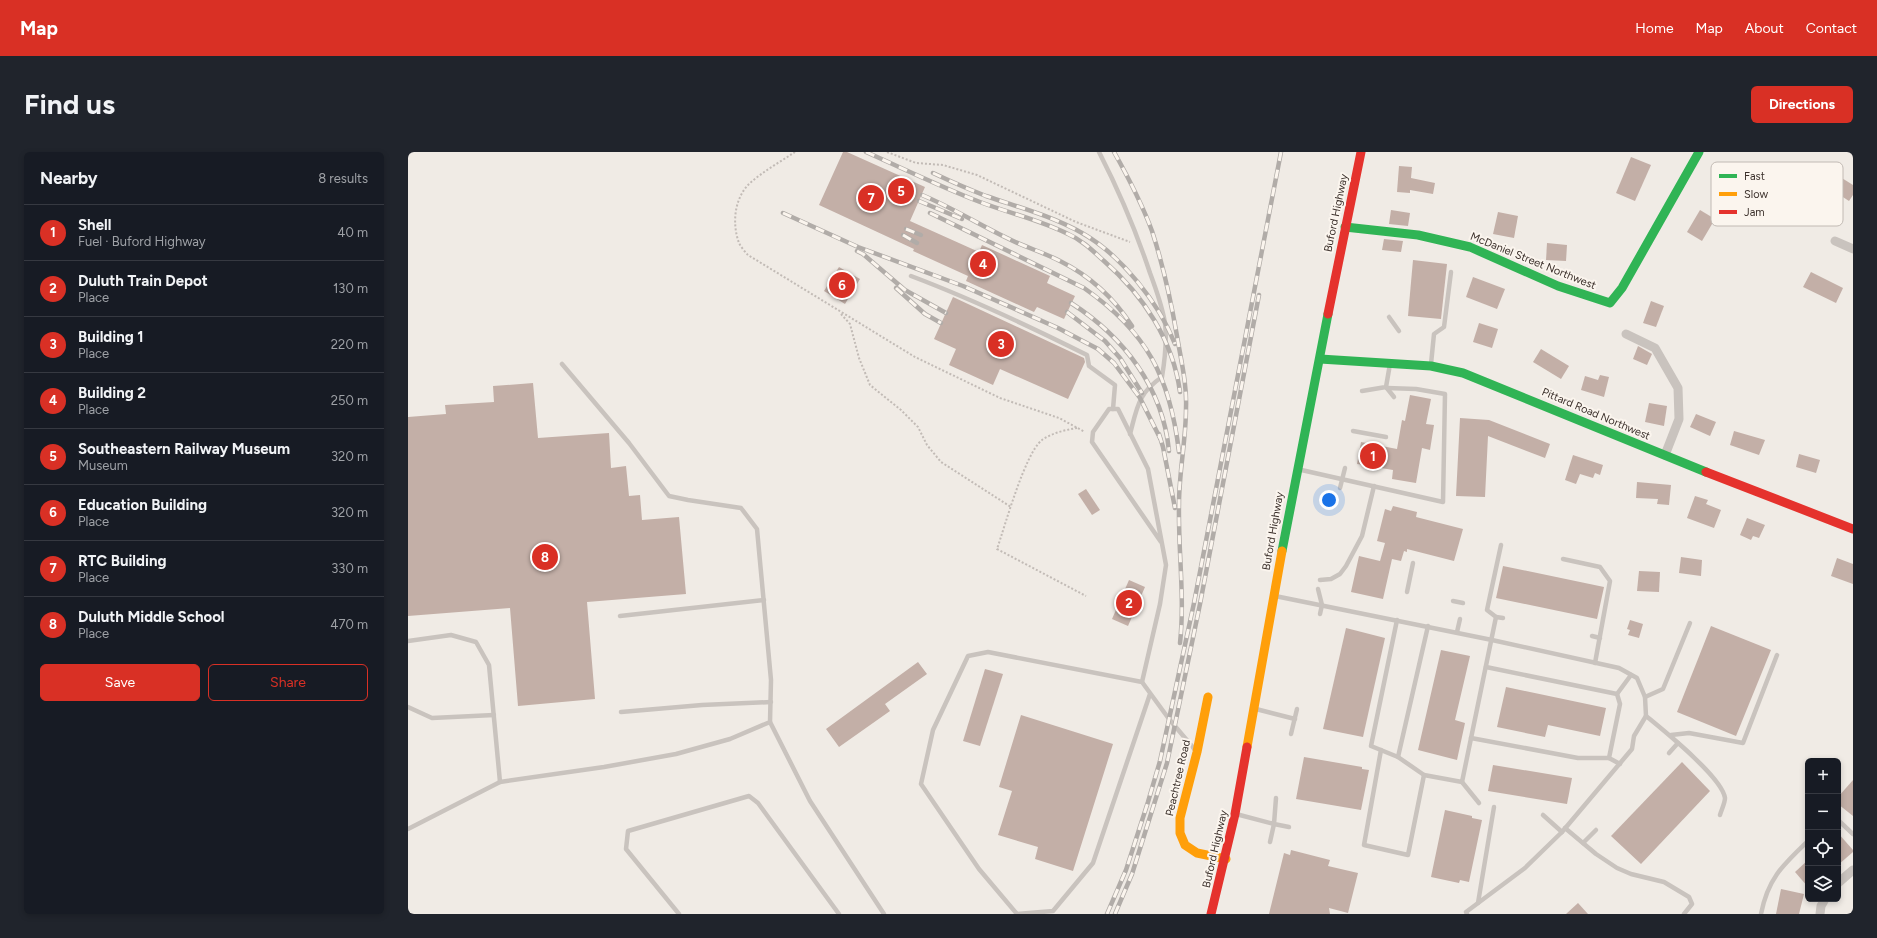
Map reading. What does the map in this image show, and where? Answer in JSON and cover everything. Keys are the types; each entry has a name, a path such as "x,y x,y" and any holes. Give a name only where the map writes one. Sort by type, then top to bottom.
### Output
{"street":[{"name":"Buford Highway","path":"1211,914 1226,859 1235,814 1297,468 1361,152"},
{"name":"McDaniel Street Northwest","path":"1345,227 1418,235 1470,247 1558,286 1610,303 1622,288 1699,152"},
{"path":"1835,241 1853,249"},
{"path":"1626,334 1655,348 1678,388 1679,419 1665,455"},
{"name":"Pittard Road Northwest","path":"1320,359 1431,366 1470,376 1853,529"},
{"name":"Peachtree Road","path":"1208,698 1197,752 1180,818 1180,833 1185,845 1196,853 1226,859"},
{"path":"1841,881 1851,875"},
{"path":"1820,914 1823,902"}],"lane":[{"path":"1099,152 1117,188 1141,246 1160,300 1164,322 1165,359 1162,377 1150,385 1140,398 1130,434"},
{"path":"1431,366 1434,334 1444,327 1451,272"},
{"path":"911,276 954,292 1007,315 1088,355 1089,366 1115,385 1113,409"},
{"path":"1389,317 1399,331"},
{"path":"562,364 629,443 669,496 741,508 757,529 771,680 770,722 806,795 884,914"},
{"path":"1390,364 1387,387 1394,397"},
{"path":"1297,468 1443,502 1445,394 1416,389 1387,387 1362,391"},
{"path":"1142,682 1160,604 1166,566 1148,469 1118,410 1109,409 1094,432 1092,442 1161,542"},
{"path":"1353,431 1386,437"},
{"path":"1340,488 1345,468"},
{"path":"1320,580 1335,577 1340,574 1346,566 1362,536 1374,486"},
{"path":"1501,545 1487,610 1496,617 1503,618"},
{"path":"1563,559 1600,567 1610,581 1595,663"},
{"path":"1407,592 1413,563"},
{"path":"1318,589 1322,605 1320,614"},
{"path":"1274,595 1457,632 1619,668 1637,678 1645,697 1646,716 1634,736 1632,749 1564,830 1525,868 1466,912 1467,914"},
{"path":"620,616 764,600"},
{"path":"1453,601 1463,603"},
{"path":"1462,782 1496,617"},
{"path":"1457,632 1460,619"},
{"path":"1398,620 1371,746 1398,756 1424,775 1462,782 1479,803"},
{"path":"1645,697 1663,689 1690,623"},
{"path":"1398,756 1428,626"},
{"path":"408,641 451,635 476,642 489,665 500,782"},
{"path":"1592,636 1600,638"},
{"path":"1150,694 1093,863 1053,911 1017,914 979,869 921,784 933,730 968,656 988,652 1142,682 1169,720 1197,752"},
{"path":"1671,735 1689,733 1744,743 1777,655"},
{"path":"1486,667 1617,694"},
{"path":"1617,694 1631,675"},
{"path":"1609,758 1620,704 1617,694"},
{"path":"622,712 702,705 771,702"},
{"path":"408,707 432,718 494,715"},
{"path":"1254,709 1295,718"},
{"path":"1291,734 1297,709"},
{"path":"1646,716 1671,735 1719,784 1725,798 1720,815"},
{"path":"408,829 500,782 604,767 676,754 730,739 770,722"},
{"path":"1471,738 1578,758 1609,758 1620,764"},
{"path":"1669,753 1678,743"},
{"path":"1380,750 1364,845 1408,856 1424,775"},
{"path":"679,914 626,849 628,832 749,796 758,803 839,914"},
{"path":"1270,842 1274,824 1276,798"},
{"path":"1478,903 1494,806"},
{"path":"1235,814 1289,827"},
{"path":"1543,815 1617,868 1631,874 1664,882 1689,896 1692,904 1684,914"},
{"path":"1841,823 1853,834"},
{"path":"1583,843 1596,830"},
{"path":"1761,914 1766,894 1778,870 1805,844"}],"path":[{"path":"795,152 748,185 739,200 735,214 736,230 740,244 748,256 915,357 1000,398 1059,418 1093,436"},
{"path":"887,152 916,163 943,165 977,175 1076,222 1141,246"},
{"path":"840,311 850,324 859,358 870,385 901,410 918,428 927,445 941,462 1011,507"},
{"path":"1078,428 1063,430 1041,440 1028,460 997,549 1086,596"}],"building":[{"path":"843,152 847,152 925,187 910,221 979,252 982,245 1050,276 1047,283 1075,296 1064,319 1037,307 1034,312 966,281 968,276 819,205"},
{"path":"1631,157 1651,165 1635,201 1616,193"},
{"path":"1399,166 1412,167 1411,178 1435,183 1433,194 1410,190 1410,193 1397,192"},
{"path":"1843,179 1853,185 1853,195 1849,201 1843,197"},
{"path":"1391,210 1410,213 1408,226 1389,224"},
{"path":"1700,210 1711,217 1711,226 1702,241 1687,232"},
{"path":"1498,212 1518,216 1514,238 1493,234"},
{"path":"1384,239 1403,241 1401,252 1382,250"},
{"path":"1547,243 1567,245 1566,261 1546,260"},
{"path":"1413,260 1447,264 1441,319 1408,316"},
{"path":"839,267 860,279 845,304 824,291"},
{"path":"1811,272 1843,288 1836,303 1803,287"},
{"path":"1473,277 1505,289 1497,309 1466,297"},
{"path":"953,297 1084,358 1085,362 1068,399 1000,369 993,385 949,365 956,349 934,339"},
{"path":"1651,301 1664,306 1656,327 1643,323"},
{"path":"1479,323 1498,329 1492,348 1473,342"},
{"path":"1638,346 1652,354 1647,365 1633,359"},
{"path":"1541,349 1569,366 1561,379 1533,362"},
{"path":"1600,375 1609,377 1604,397 1581,390 1585,376 1598,380"},
{"path":"533,383 538,438 609,433 611,468 626,466 629,496 640,495 642,520 679,517 686,594 587,602 595,699 518,706 510,608 408,616 408,417 446,414 445,405 494,402 493,386"},
{"path":"1410,395 1431,399 1426,424 1434,425 1430,450 1422,448 1416,483 1392,479 1393,470 1357,464 1361,442 1397,449 1402,420 1405,421"},
{"path":"1649,403 1667,406 1664,426 1645,422"},
{"path":"1696,414 1716,422 1710,436 1690,427"},
{"path":"1460,418 1489,420 1550,444 1545,458 1488,436 1485,497 1456,496"},
{"path":"1734,431 1765,440 1759,455 1730,445"},
{"path":"1799,454 1820,460 1816,473 1796,467"},
{"path":"1573,455 1603,465 1600,475 1595,473 1593,478 1580,474 1576,484 1565,480"},
{"path":"1637,482 1671,485 1669,505 1657,504 1658,499 1636,498"},
{"path":"1086,489 1100,510 1092,515 1078,494"},
{"path":"1695,496 1708,500 1706,504 1721,510 1714,528 1687,518"},
{"path":"1393,506 1417,512 1416,517 1463,529 1454,561 1407,549 1407,552 1404,551 1401,561 1392,559 1383,599 1351,592 1359,556 1380,561 1385,543 1377,541 1385,509 1391,511"},
{"path":"1747,518 1765,525 1759,538 1753,536 1751,540 1740,535"},
{"path":"1681,557 1702,560 1701,576 1679,573"},
{"path":"1837,558 1853,564 1853,584 1831,576"},
{"path":"1503,566 1604,587 1597,619 1496,598"},
{"path":"1639,571 1660,572 1659,592 1637,591"},
{"path":"1129,580 1145,587 1128,626 1112,619"},
{"path":"1630,620 1643,624 1639,638 1628,635 1630,630 1627,629"},
{"path":"1711,626 1771,650 1736,736 1677,712"},
{"path":"1346,628 1385,638 1363,737 1323,729"},
{"path":"1441,650 1470,656 1455,720 1465,723 1457,760 1418,750"},
{"path":"918,662 927,674 885,704 890,711 839,747 826,729"},
{"path":"985,669 1003,674 980,746 963,741"},
{"path":"1506,687 1606,708 1600,736 1548,725 1545,737 1497,727"},
{"path":"1021,715 1113,744 1073,871 1035,859 1038,847 998,835 1012,791 999,787"},
{"path":"1304,757 1362,767 1362,769 1369,770 1361,810 1296,799"},
{"path":"1682,762 1710,791 1641,864 1611,836"},
{"path":"1493,765 1572,778 1567,804 1488,791"},
{"path":"1853,780 1853,816 1841,806 1841,794"},
{"path":"1445,810 1472,816 1472,818 1482,820 1469,882 1460,880 1459,883 1431,877"},
{"path":"1841,836 1853,850 1853,852 1841,862"},
{"path":"1291,850 1330,860 1328,866 1358,873 1348,913 1329,908 1330,914 1269,914 1284,853 1290,855"},
{"path":"1805,863 1805,884 1795,872"},
{"path":"1781,889 1804,894 1799,914 1776,914"},
{"path":"1578,903 1588,914 1566,914"}],"railway":[{"path":"866,152 965,196 1057,229 1073,236 1083,243 1096,253 1131,288 1154,320 1171,354 1180,392"},
{"path":"1114,152 1130,181 1152,231 1163,270 1175,323 1185,381 1186,420 1179,504 1182,591 1180,643"},
{"path":"1107,914 1126,870 1160,761 1194,603 1281,152"},
{"path":"933,173 986,196 1035,212 1071,227 1097,242 1137,281 1159,312 1175,344"},
{"path":"922,195 996,233 1071,267 1091,281 1109,297 1132,326"},
{"path":"919,201 962,219"},
{"path":"783,213 858,247 963,286 1058,328 1098,349 1114,363 1140,398 1160,438"},
{"path":"930,213 1084,288 1106,305 1124,322 1139,339 1152,358 1162,379 1175,425 1179,452"},
{"path":"906,229 921,235"},
{"path":"903,235 917,243"},
{"path":"857,251 863,254 905,290 946,313"},
{"path":"896,288 925,314 941,323"},
{"path":"1115,914 1132,874 1167,763 1200,604 1259,295"},
{"path":"1071,303 1108,332 1124,348 1138,366 1159,406 1169,451"},
{"path":"1067,312 1105,341 1120,358 1142,393"},
{"path":"1159,434 1175,508"}],"traffic: fast":[{"path":"1345,227 1418,235 1470,247 1558,286 1610,303 1622,288 1699,152"},
{"path":"1282,551 1328,314"},
{"path":"1320,359 1431,366 1463,373 1706,472"}],"traffic: slow":[{"path":"1247,747 1282,551"},
{"path":"1208,697 1197,752 1180,818 1180,833 1185,845 1197,853 1226,859"}],"traffic: jam":[{"path":"1328,314 1361,152"},
{"path":"1706,472 1853,529"},
{"path":"1211,914 1235,814 1247,747"}],"place":[{"name":"Southeastern Railway Museum","path":"901,191"},
{"name":"RTC Building","path":"871,198"},
{"name":"Building 2","path":"983,264"},
{"name":"Education Building","path":"842,285"},
{"name":"Building 1","path":"1001,344"},
{"name":"Shell","path":"1373,456"},
{"name":"Duluth Middle School","path":"545,557"},
{"name":"Duluth Train Depot","path":"1129,603"}]}
